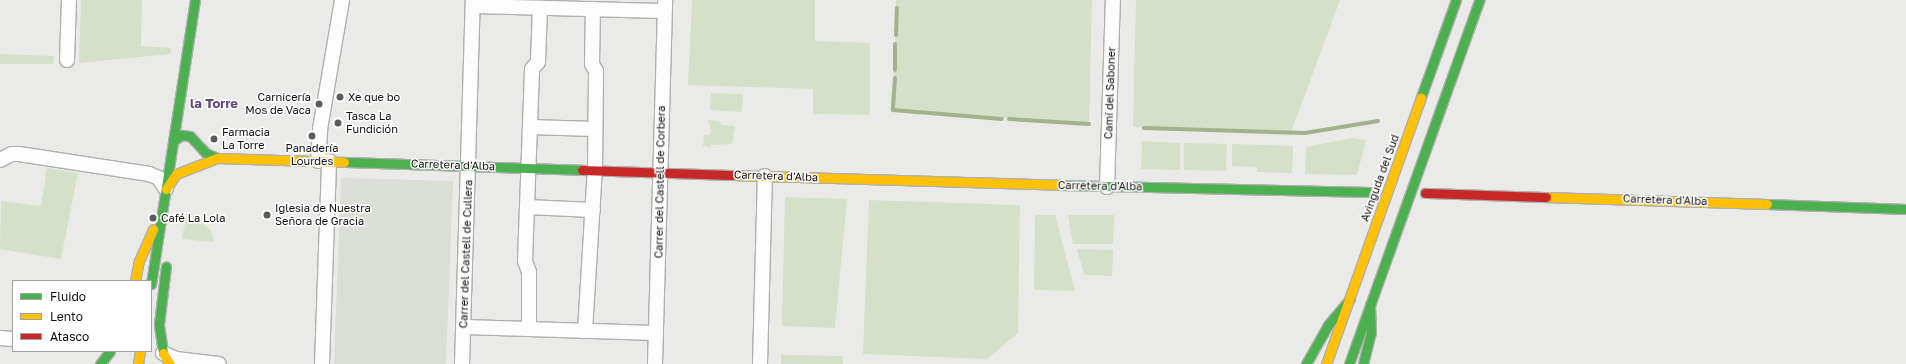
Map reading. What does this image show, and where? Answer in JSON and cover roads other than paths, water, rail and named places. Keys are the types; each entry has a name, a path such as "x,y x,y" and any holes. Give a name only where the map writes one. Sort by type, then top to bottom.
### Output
{"main road":[{"path":"152,280 195,0"},
{"name":"Avinguda del Sud","path":"1326,364 1456,0"},
{"path":"1349,364 1479,0"},
{"path":"177,115 180,123 200,147 206,153 217,158"},
{"path":"173,142 182,135 194,138"},
{"path":"188,168 200,159 200,147"},
{"name":"Carretera d'Alba","path":"166,189 176,174 188,168 217,158 595,169 1107,187 1371,192"},
{"name":"Carretera d'Alba","path":"1425,193 1906,209"},
{"path":"135,280 149,235 163,210"},
{"path":"163,210 166,268 158,324 166,359"},
{"path":"1306,364 1328,325 1350,299"},
{"path":"1363,364 1371,333 1370,304"},
{"path":"100,364 109,352"},
{"path":"138,364 140,352"}],"street":[{"path":"67,60 69,0"},
{"path":"322,364 323,161 320,129 342,0"},
{"name":"Camí del Saboner","path":"1107,187 1113,0"},
{"path":"473,3 540,8 593,9 665,5"},
{"name":"Carrer del Castell de Cullera","path":"462,364 473,3"},
{"name":"Carrer del Castell de Corbera","path":"655,364 665,5"},
{"path":"529,329 529,272 525,262 532,69 538,62 540,8"},
{"path":"585,331 593,210 596,129 596,70 592,64 593,9"},
{"path":"530,127 596,129"},
{"name":"Carretera d'Alba","path":"0,160 12,154 19,154 149,174 169,174 188,168"},
{"path":"149,174 159,178 166,189"},
{"path":"760,364 765,176"},
{"path":"527,207 593,210"},
{"path":"464,327 656,333"},
{"path":"0,338 12,339"},
{"path":"166,359 219,364"}],"waterway":[{"path":"896,35 897,8"},
{"path":"895,44 895,70"},
{"path":"895,78 893,110 1002,119"},
{"path":"1009,119 1089,124"},
{"path":"1144,128 1305,133 1378,121"}],"place":[{"name":"Xe que bo","path":"340,97"},
{"name":"Carnicería Mos de Vaca","path":"319,104"},
{"name":"Tasca La Fundición","path":"338,123"},
{"name":"Panadería Lourdes","path":"312,136"},
{"name":"Farmacia La Torre","path":"214,139"},
{"name":"Iglesia de Nuestra Señora de Gracia","path":"267,215"},
{"name":"Café La Lola","path":"153,218"}],"district":[{"name":"la Torre","path":"214,103"}]}
